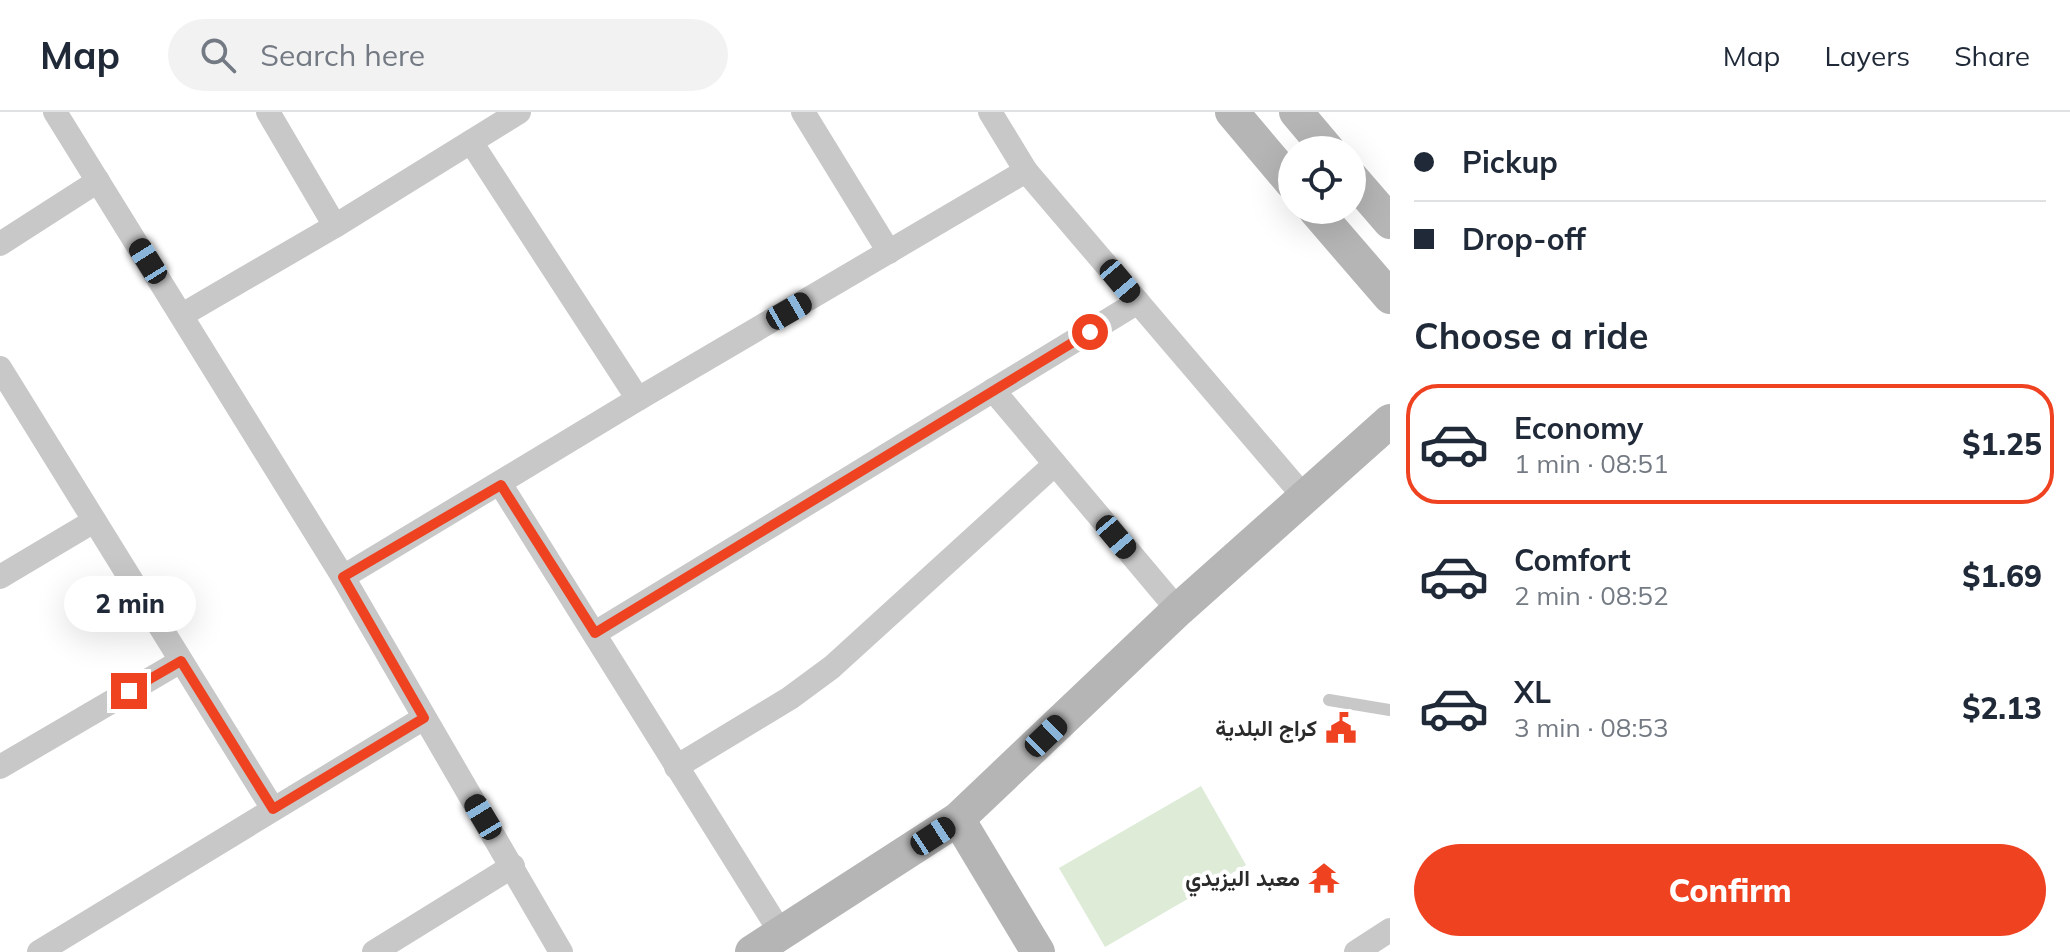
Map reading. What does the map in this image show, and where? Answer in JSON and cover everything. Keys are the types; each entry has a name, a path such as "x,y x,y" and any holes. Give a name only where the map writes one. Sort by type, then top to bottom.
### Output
{"street":[{"path":"55,112 343,577 561,952"},
{"path":"268,112 335,226"},
{"path":"182,315 335,226 519,112"},
{"path":"803,112 889,252"},
{"path":"990,112 1026,171 1306,499"},
{"path":"1232,112 1278,166"},
{"path":"1296,112 1316,136"},
{"path":"471,142 638,399"},
{"path":"343,577 1026,171"},
{"path":"0,244 98,181"},
{"path":"1366,194 1390,222"},
{"path":"1327,224 1390,297"},
{"path":"595,633 1138,302"},
{"path":"0,368 273,809"},
{"path":"993,390 1178,610"},
{"path":"752,952 958,819 1178,610 1390,421"},
{"path":"676,767 790,698 832,667 1055,464"},
{"path":"501,485 781,933"},
{"path":"0,577 94,521"},
{"path":"0,767 181,661"},
{"path":"39,952 424,718"},
{"path":"958,819 1038,952"},
{"path":"374,952 513,866"},
{"path":"1356,952 1390,930"}],"lane":[{"path":"1329,700 1390,710"}],"green space":[{"path":"1201,786 1246,865 1105,947 1059,868"}],"place":[{"name":"كراج البلدية","path":"1341,728"},
{"name":"معبد اليزيدي","path":"1324,878"}],"route":[{"path":"129,691 181,661 273,809 424,718 343,577 501,485 595,633 1090,332"}]}
